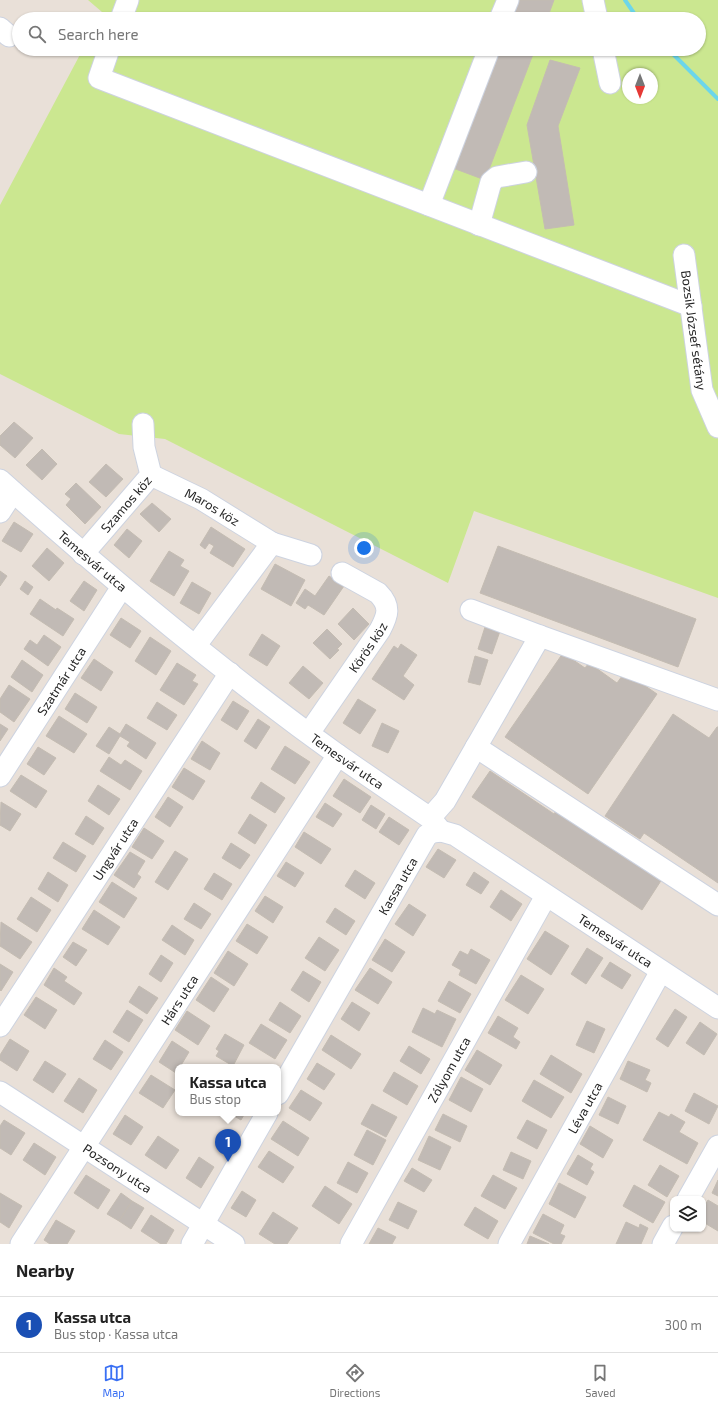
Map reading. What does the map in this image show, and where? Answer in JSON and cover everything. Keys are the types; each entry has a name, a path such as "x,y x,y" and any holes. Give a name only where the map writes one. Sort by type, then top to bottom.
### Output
{"street":[{"path":"124,12 128,0"},
{"path":"503,12 508,0"},
{"path":"593,0 596,12"},
{"path":"107,56 99,78 691,306"},
{"path":"429,205 486,56"},
{"path":"604,56 610,83"},
{"path":"479,225 491,182 497,177 526,172"},
{"name":"Bozsik József sétány","path":"684,255 702,390 718,426"},
{"name":"Szamos köz","path":"83,554 151,475 144,447 143,424"},
{"name":"Maros köz","path":"151,475 201,499 272,543 311,555"},
{"path":"0,512 7,486"},
{"name":"Temesvár utca","path":"7,486 122,587 230,673 338,755 435,824 455,835 661,972 718,1008"},
{"path":"196,645 272,543"},
{"name":"Körös köz","path":"309,733 380,630 386,618 387,608 378,593 342,573"},
{"name":"Szatmár utca","path":"0,776 122,587"},
{"path":"471,610 718,700"},
{"path":"435,824 445,801 540,636"},
{"name":"Ungvár utca","path":"0,1026 230,673"},
{"path":"476,747 718,905"},
{"name":"Hárs utca","path":"21,1244 338,755"},
{"name":"Kassa utca","path":"281,1089 427,835 433,832 435,824"},
{"name":"Zólyom utca","path":"351,1244 546,896"},
{"name":"Léva utca","path":"509,1244 661,972"},
{"name":"Pozsony utca","path":"0,1092 234,1244"},
{"path":"192,1244 265,1116"},
{"path":"690,1196 718,1146"},
{"path":"663,1244 670,1231"}],"green space":[{"path":"88,0 718,0 718,598 474,511 448,583 165,439 119,434 0,374 0,205 79,56 706,56 706,12 102,12"}],"building":[{"path":"517,0 554,0 550,12 513,12"},
{"path":"495,56 532,56 485,180 453,168"},
{"path":"550,60 580,68 558,126 574,225 545,229 527,125"},
{"path":"14,422 33,438 15,458 0,445 0,436"},
{"path":"42,449 57,464 42,480 26,465"},
{"path":"106,464 123,479 106,497 89,482"},
{"path":"76,483 101,507 85,524 66,505 71,499 65,494"},
{"path":"152,503 171,519 159,532 140,514"},
{"path":"14,522 33,534 21,552 2,541"},
{"path":"211,527 245,549 233,567 210,553 214,546 209,543 205,549 200,545"},
{"path":"127,529 142,541 129,558 114,545"},
{"path":"498,546 696,619 678,667 480,593"},
{"path":"47,548 64,563 49,581 32,566"},
{"path":"169,551 184,560 180,566 189,571 174,596 150,581"},
{"path":"275,564 305,580 291,606 261,589"},
{"path":"0,571 7,576 0,586"},
{"path":"329,576 344,586 324,615 308,605 305,609 296,603 305,589 315,596"},
{"path":"25,581 33,587 28,595 20,589"},
{"path":"84,581 97,590 84,611 70,601"},
{"path":"192,582 211,593 199,614 180,603"},
{"path":"40,599 56,610 57,608 74,619 63,636 30,614"},
{"path":"353,608 369,624 354,640 338,624"},
{"path":"121,618 141,631 130,648 110,635"},
{"path":"485,627 500,631 492,654 478,649"},
{"path":"327,629 342,644 337,649 339,650 330,659 313,643"},
{"path":"262,634 280,646 267,666 249,655"},
{"path":"44,635 61,647 48,666 24,649 30,640 37,645"},
{"path":"150,637 171,651 156,675 135,661"},
{"path":"401,644 417,655 403,676 414,685 404,700 372,679 394,646 398,649"},
{"path":"563,653 585,668 589,663 617,683 625,672 657,694 588,794 505,737"},
{"path":"475,656 488,660 480,685 468,682"},
{"path":"94,659 113,672 101,691 81,678"},
{"path":"22,660 43,675 32,692 11,677"},
{"path":"177,663 196,675 192,681 198,684 184,705 160,690"},
{"path":"303,666 323,683 309,699 289,683"},
{"path":"9,685 30,699 14,722 0,712 0,699"},
{"path":"75,693 97,707 87,723 65,709"},
{"path":"358,699 376,710 360,734 343,723"},
{"path":"233,701 249,711 237,730 221,720"},
{"path":"157,702 177,715 167,730 147,718"},
{"path":"673,714 709,738 718,727 718,883 644,833 640,839 605,816"},
{"path":"59,716 87,734 74,753 46,736"},
{"path":"258,719 270,727 256,749 244,741"},
{"path":"382,723 399,731 388,753 372,746"},
{"path":"0,724 8,729 0,741"},
{"path":"126,724 156,743 146,759 127,746 130,742 120,736 109,754 96,746 109,727 120,734"},
{"path":"202,741 220,753 210,770 191,759"},
{"path":"285,746 310,762 295,784 271,769"},
{"path":"38,747 56,758 44,775 27,764"},
{"path":"109,757 121,765 125,760 142,771 130,790 100,771"},
{"path":"184,768 205,781 193,800 172,787"},
{"path":"490,771 554,814 559,806 664,876 642,910 472,797"},
{"path":"21,775 47,791 36,808 10,791"},
{"path":"344,779 371,797 360,813 333,796"},
{"path":"261,782 285,798 275,813 251,798"},
{"path":"98,785 120,799 109,815 88,801"},
{"path":"168,797 183,807 170,827 155,817"},
{"path":"1,802 21,814 10,831 0,825"},
{"path":"325,803 342,814 333,827 316,817"},
{"path":"371,805 385,814 376,829 362,820"},
{"path":"250,814 267,825 255,844 238,833"},
{"path":"86,816 104,828 93,845 75,834"},
{"path":"389,817 409,830 399,845 379,832"},
{"path":"144,828 164,841 152,859 132,847"},
{"path":"304,832 331,849 321,864 295,847"},
{"path":"63,842 86,856 76,872 53,858"},
{"path":"231,843 250,855 240,869 222,858"},
{"path":"438,849 456,860 444,878 426,867"},
{"path":"175,851 188,859 168,890 155,882"},
{"path":"130,852 145,861 137,874 141,877 134,888 114,875"},
{"path":"286,862 304,873 295,887 277,876"},
{"path":"355,870 375,883 365,899 345,886"},
{"path":"48,872 68,885 58,902 38,889"},
{"path":"474,872 489,882 481,894 466,885"},
{"path":"214,873 232,884 222,900 204,889"},
{"path":"112,882 137,898 124,918 99,902"},
{"path":"501,890 522,904 511,921 490,907"},
{"path":"265,896 283,907 273,923 255,911"},
{"path":"31,897 51,910 37,932 17,919"},
{"path":"194,903 211,914 201,929 184,919"},
{"path":"409,904 426,915 413,936 395,924"},
{"path":"335,908 355,921 346,935 326,922"},
{"path":"94,910 120,927 108,945 82,929"},
{"path":"1,922 32,942 20,959 0,946"},
{"path":"247,924 268,937 257,954 236,941"},
{"path":"172,925 194,940 185,955 162,940"},
{"path":"545,931 569,946 551,975 527,959"},
{"path":"319,937 339,950 325,971 305,958"},
{"path":"385,939 405,952 392,972 372,960"},
{"path":"73,942 87,950 76,966 63,957"},
{"path":"587,948 603,958 586,984 571,974"},
{"path":"471,949 490,960 476,984 459,975 461,970 452,965 460,951 468,955"},
{"path":"228,951 248,964 234,986 214,973"},
{"path":"161,955 173,963 161,982 149,974"},
{"path":"610,962 631,975 622,989 601,976"},
{"path":"0,964 13,972 1,991 0,990"},
{"path":"54,968 67,977 64,981 82,993 74,1005 44,985"},
{"path":"370,968 392,982 378,1004 355,990"},
{"path":"303,971 321,982 309,1002 291,990"},
{"path":"521,975 544,989 528,1014 505,1000"},
{"path":"211,977 229,989 214,1012 196,1000"},
{"path":"449,981 471,994 460,1013 438,1001"},
{"path":"139,986 158,998 147,1014 129,1002"},
{"path":"36,997 57,1010 45,1029 24,1015"},
{"path":"280,1002 301,1016 290,1033 269,1020"},
{"path":"352,1002 370,1013 359,1031 341,1019"},
{"path":"423,1008 435,1014 437,1010 456,1019 442,1047 412,1032"},
{"path":"675,1009 687,1017 668,1047 656,1039"},
{"path":"127,1010 143,1020 129,1042 113,1032"},
{"path":"187,1011 210,1026 198,1045 175,1030"},
{"path":"498,1016 518,1028 513,1037 520,1042 516,1049 488,1033"},
{"path":"587,1021 605,1029 594,1053 576,1045"},
{"path":"700,1022 717,1034 704,1055 686,1043"},
{"path":"261,1024 287,1040 275,1059 249,1043"},
{"path":"225,1034 244,1045 234,1064 230,1064 216,1056 219,1051 216,1049"},
{"path":"331,1035 361,1054 351,1069 322,1050"},
{"path":"10,1039 29,1051 17,1071 0,1060 0,1055"},
{"path":"105,1040 123,1052 111,1070 93,1059"},
{"path":"172,1041 189,1052 182,1064 175,1064 175,1072 159,1062"},
{"path":"409,1046 430,1059 421,1074 400,1061"},
{"path":"477,1050 502,1065 490,1085 465,1070"},
{"path":"551,1055 582,1074 571,1093 540,1074"},
{"path":"45,1061 66,1074 53,1093 33,1080"},
{"path":"628,1061 650,1070 645,1080 651,1083 647,1092 620,1079"},
{"path":"317,1063 335,1074 324,1090 307,1079"},
{"path":"394,1072 418,1086 407,1105 383,1091"},
{"path":"151,1075 175,1090 163,1108 139,1093"},
{"path":"461,1077 483,1089 471,1112 449,1100"},
{"path":"79,1078 97,1090 83,1113 64,1101"},
{"path":"534,1080 564,1097 551,1118 522,1101"},
{"path":"301,1090 322,1103 310,1121 289,1108"},
{"path":"694,1093 718,1106 709,1124 685,1111"},
{"path":"608,1097 626,1106 618,1124 599,1115"},
{"path":"372,1104 397,1117 386,1137 361,1124"},
{"path":"659,1112 669,1117 671,1114 685,1122 679,1132 698,1143 687,1164 643,1140"},
{"path":"443,1114 467,1126 460,1142 435,1130"},
{"path":"125,1115 143,1127 131,1145 113,1134"},
{"path":"234,1116 243,1116 241,1120"},
{"path":"4,1120 25,1133 11,1155 0,1148 0,1126"},
{"path":"527,1120 547,1130 537,1149 517,1138"},
{"path":"283,1121 309,1138 298,1156 271,1139"},
{"path":"590,1126 613,1140 603,1158 580,1144"},
{"path":"367,1130 386,1140 373,1165 354,1155"},
{"path":"158,1136 179,1150 166,1169 145,1155"},
{"path":"429,1136 451,1147 440,1170 418,1160"},
{"path":"34,1143 56,1157 45,1175 23,1160"},
{"path":"269,1151 294,1167 283,1183 258,1167"},
{"path":"511,1152 531,1161 523,1179 503,1170"},
{"path":"578,1155 593,1164 590,1169 594,1172 587,1185 567,1174"},
{"path":"199,1157 214,1167 201,1188 186,1178"},
{"path":"348,1162 368,1173 357,1193 337,1183"},
{"path":"660,1165 679,1176 667,1197 648,1185"},
{"path":"412,1168 432,1180 424,1192 404,1181"},
{"path":"86,1175 110,1190 98,1209 74,1193"},
{"path":"493,1175 517,1188 505,1209 481,1196"},
{"path":"718,1180 718,1196 712,1193"},
{"path":"559,1183 586,1197 575,1218 549,1204"},
{"path":"634,1185 665,1202 653,1223 623,1206"},
{"path":"325,1186 352,1204 339,1224 312,1206"},
{"path":"242,1191 256,1200 246,1217 231,1208"},
{"path":"0,1193 22,1206 9,1228 0,1222"},
{"path":"121,1193 132,1201 119,1221 107,1214"},
{"path":"708,1200 718,1206 718,1231 706,1224 706,1203"},
{"path":"132,1201 144,1208 131,1229 119,1221"},
{"path":"398,1202 417,1211 408,1229 389,1220"},
{"path":"475,1207 498,1221 488,1239 464,1225"},
{"path":"273,1212 298,1228 287,1244 275,1244 259,1234"},
{"path":"543,1214 564,1225 560,1234 565,1236 561,1244 554,1244 533,1233"},
{"path":"151,1215 174,1230 166,1244 161,1244 141,1231"},
{"path":"56,1220 75,1231 67,1244 50,1244 44,1240"},
{"path":"626,1222 639,1228 640,1224 648,1228 641,1244 616,1244"},
{"path":"378,1228 396,1237 392,1244 369,1244"},
{"path":"530,1236 549,1244 527,1244"}],"waterway":[{"path":"625,0 633,12"},
{"path":"675,56 718,99"}],"place":[{"name":"Kassa utca","path":"228,1162"}]}
